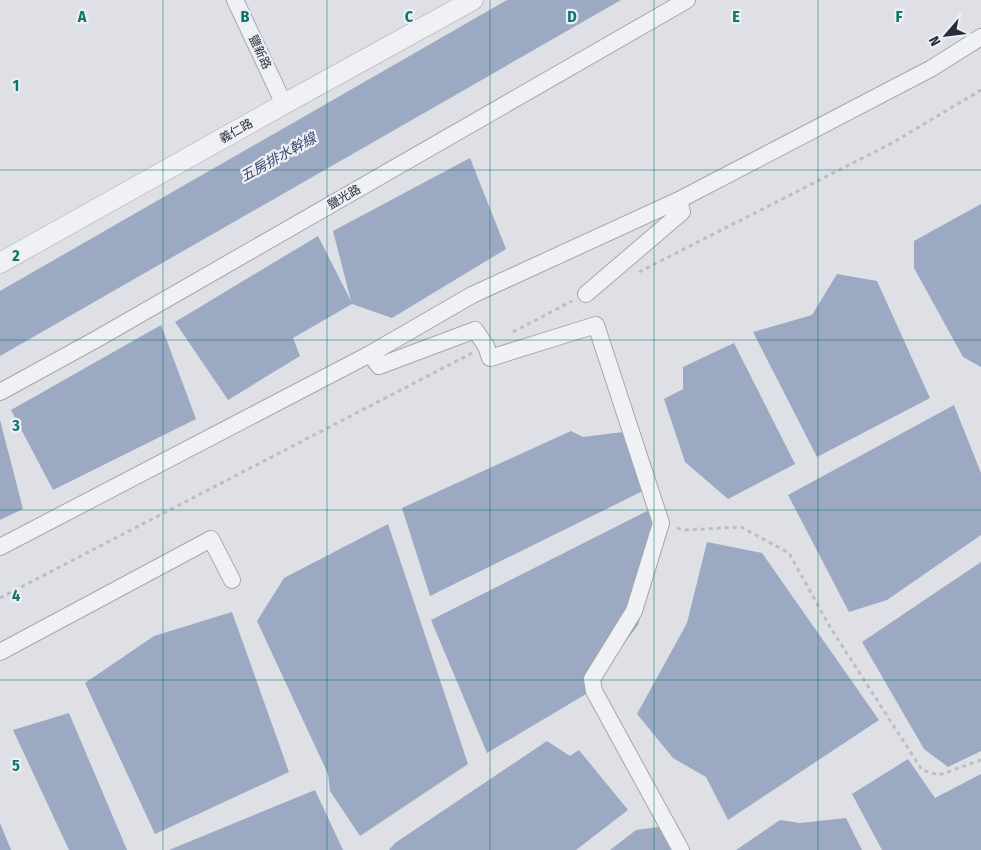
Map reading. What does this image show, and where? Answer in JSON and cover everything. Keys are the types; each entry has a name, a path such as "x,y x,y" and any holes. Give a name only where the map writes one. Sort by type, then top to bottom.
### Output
{"street":[{"name":"鹽新路","path":"235,0 284,104"},
{"name":"義仁路","path":"0,264 473,0"},
{"name":"鹽光路","path":"0,392 95,340 687,0"},
{"path":"0,548 370,354 472,295 679,200 932,68 981,38"},
{"path":"586,294 682,212 679,200"},
{"path":"370,354 379,366 475,330 486,346 490,358 596,325 661,523 634,611 592,679 594,691 681,850"},
{"path":"0,652 211,539 232,580"}],"path":[{"path":"636,273 892,144 981,90"},
{"path":"0,598 426,376"},
{"path":"661,523 685,530 741,527 789,552 830,627 922,770 939,775 981,760"}],"water":[{"name":"五房排水幹線","path":"507,0 621,0 0,356 0,291"},
{"path":"470,158 506,249 392,318 352,304 293,338 300,356 228,400 175,322 318,236 351,301 333,231"},
{"path":"981,204 981,367 963,357 914,268 914,241"},
{"path":"837,274 877,281 930,398 817,457 753,332 812,315"},
{"path":"161,325 196,419 53,490 11,410"},
{"path":"734,343 795,464 728,499 685,462 664,399 683,389 683,367"},
{"path":"954,405 981,473 981,535 887,600 849,612 788,495"},
{"path":"0,420 23,509 0,520"},
{"path":"571,431 583,437 631,431 653,486 430,596 402,508"},
{"path":"655,507 657,558 638,625 586,694 487,753 431,620"},
{"path":"388,524 468,764 360,836 330,791 328,774 257,621 284,578"},
{"path":"707,542 762,553 879,720 728,820 706,777 673,758 637,714 687,623"},
{"path":"981,562 981,751 948,767 924,749 862,642"},
{"path":"232,612 289,772 155,834 85,683 154,636"},
{"path":"69,713 127,850 69,850 13,730"},
{"path":"547,741 570,756 579,750 628,810 576,850 389,850 395,843"},
{"path":"908,759 935,798 981,774 981,850 882,850 852,794"},
{"path":"315,790 343,850 169,850"},
{"path":"846,818 862,850 736,850 780,820 800,823"},
{"path":"0,823 11,850 0,850"},
{"path":"666,826 678,850 610,850 636,830"}]}
